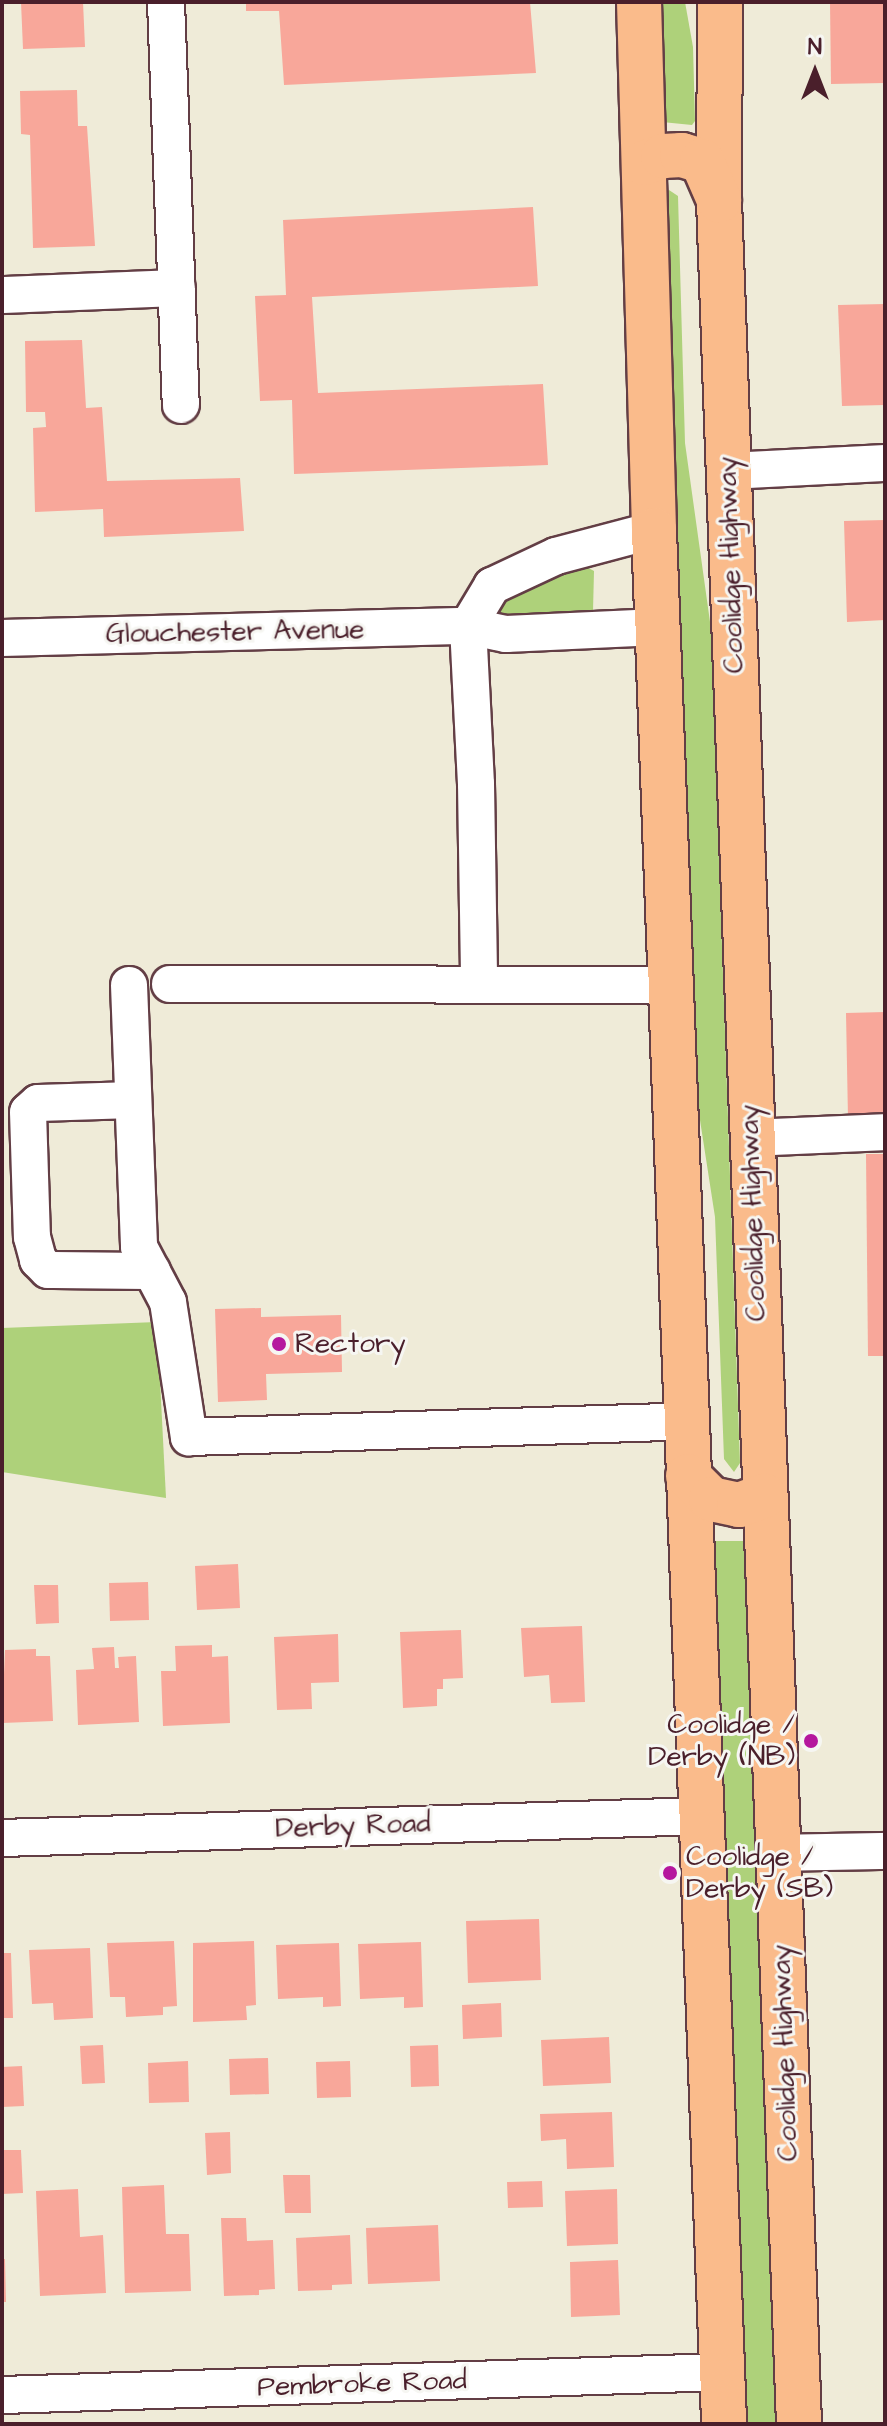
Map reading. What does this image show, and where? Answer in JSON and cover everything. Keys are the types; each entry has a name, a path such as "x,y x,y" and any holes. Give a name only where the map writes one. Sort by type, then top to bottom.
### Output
{"main road":[{"path":"639,2 654,530 688,1476 704,1816 724,2424"},
{"name":"Coolidge Highway","path":"720,2 719,200 727,471 799,2424"},
{"path":"644,163 663,156 682,155 702,161 719,200"},
{"path":"688,1476 711,1499 739,1505 764,1496"}],"street":[{"path":"166,2 181,405"},
{"path":"2,295 177,288"},
{"path":"727,471 885,463"},
{"path":"479,985 476,784 468,626 492,586 556,556 654,530"},
{"name":"Glouchester Avenue","path":"2,638 468,626 506,634 658,627"},
{"path":"170,984 672,985"},
{"path":"129,985 139,1247 168,1302 189,1437 686,1421"},
{"path":"133,1100 38,1103 28,1112 32,1237 38,1260 48,1270 152,1271"},
{"path":"750,1138 885,1132"},
{"name":"Derby Road","path":"2,1838 704,1816"},
{"path":"777,1853 885,1851"},
{"name":"Pembroke Road","path":"2,2395 722,2372"}],"green space":[{"path":"656,2 685,2 693,47 695,121 692,125 662,122"},
{"path":"666,191 678,196 685,443 711,629 740,1463 734,1472 724,1459 715,1217 691,1062"},
{"path":"583,565 594,571 593,611 507,616 499,612 502,599"},
{"path":"157,1322 166,1498 2,1472 2,1328"},
{"path":"711,1541 744,1541 779,2424 744,2424"}],"building":[{"path":"21,2 83,2 85,47 23,49"},
{"path":"246,2 530,2 536,73 284,85 279,11 246,11"},
{"path":"830,2 885,2 885,83 831,84"},
{"path":"77,90 78,126 87,126 95,246 33,248 30,135 21,134 20,91"},
{"path":"533,207 538,286 312,297 318,393 543,384 548,465 294,474 292,400 260,401 255,296 286,295 283,220"},
{"path":"885,304 885,405 842,406 838,305"},
{"path":"82,340 86,408 102,407 107,481 240,478 244,531 104,537 103,509 35,512 33,428 46,427 45,412 26,412 25,341"},
{"path":"885,520 885,620 847,622 844,521"},
{"path":"885,1012 885,1117 848,1118 846,1013"},
{"path":"866,1154 885,1154 885,1356 868,1356"},
{"name":"Rectory","path":"261,1308 261,1317 341,1315 342,1372 266,1374 267,1400 218,1402 215,1309"},
{"path":"238,1564 240,1608 197,1610 195,1566"},
{"path":"148,1582 149,1620 110,1621 109,1583"},
{"path":"34,1585 58,1585 59,1623 36,1624"},
{"path":"582,1626 585,1702 551,1703 549,1675 524,1677 521,1628"},
{"path":"461,1630 463,1678 443,1679 443,1689 437,1689 437,1706 403,1708 400,1632"},
{"path":"338,1634 339,1682 311,1683 312,1709 277,1710 274,1637"},
{"path":"212,1645 212,1657 228,1656 230,1723 163,1726 161,1671 176,1671 175,1646"},
{"path":"114,1647 115,1668 119,1668 118,1657 136,1656 139,1722 78,1725 76,1670 94,1669 92,1648"},
{"path":"36,1649 36,1656 50,1656 53,1721 2,1723 5,1650"},
{"path":"539,1919 541,1980 468,1983 466,1921"},
{"path":"174,1941 177,2006 163,2007 163,2015 126,2017 125,1997 110,1997 107,1943"},
{"path":"254,1941 256,2005 246,2006 247,2020 193,2022 193,1943"},
{"path":"421,1942 423,2007 404,2008 404,1997 360,1999 358,1944"},
{"path":"339,1943 341,2006 323,2007 323,1997 278,1999 276,1945"},
{"path":"90,1948 93,2018 54,2020 53,2003 32,2004 29,1950"},
{"path":"2,1953 11,1953 13,2018 2,2018"},
{"path":"501,2003 502,2037 463,2039 462,2005"},
{"path":"609,2037 611,2083 543,2086 541,2040"},
{"path":"103,2045 105,2083 82,2084 80,2046"},
{"path":"438,2045 439,2086 411,2087 410,2046"},
{"path":"268,2058 269,2094 230,2095 229,2059"},
{"path":"188,2061 189,2102 149,2103 148,2063"},
{"path":"350,2061 351,2097 317,2098 316,2062"},
{"path":"22,2066 24,2106 2,2107 2,2067"},
{"path":"612,2112 614,2167 567,2169 566,2139 541,2141 540,2114"},
{"path":"230,2132 231,2173 207,2175 205,2133"},
{"path":"2,2150 21,2150 23,2193 2,2194"},
{"path":"283,2175 310,2175 311,2213 285,2213"},
{"path":"542,2181 543,2207 508,2208 507,2182"},
{"path":"164,2185 166,2234 189,2234 191,2291 125,2293 122,2187"},
{"path":"78,2189 80,2237 103,2235 106,2293 40,2296 36,2191"},
{"path":"617,2189 618,2244 567,2246 565,2191"},
{"path":"221,2218 246,2218 247,2241 273,2240 275,2289 259,2290 259,2295 224,2296"},
{"path":"438,2225 440,2281 368,2284 366,2228"},
{"path":"350,2235 352,2284 332,2285 332,2290 298,2291 296,2238"},
{"path":"2,2259 5,2259 6,2302 2,2302"},
{"path":"618,2260 620,2315 571,2317 570,2262"}],"place":[{"name":"Rectory","path":"279,1344"},
{"name":"Coolidge / Derby (NB)","path":"811,1741"},
{"name":"Coolidge / Derby (SB)","path":"670,1873"}]}
